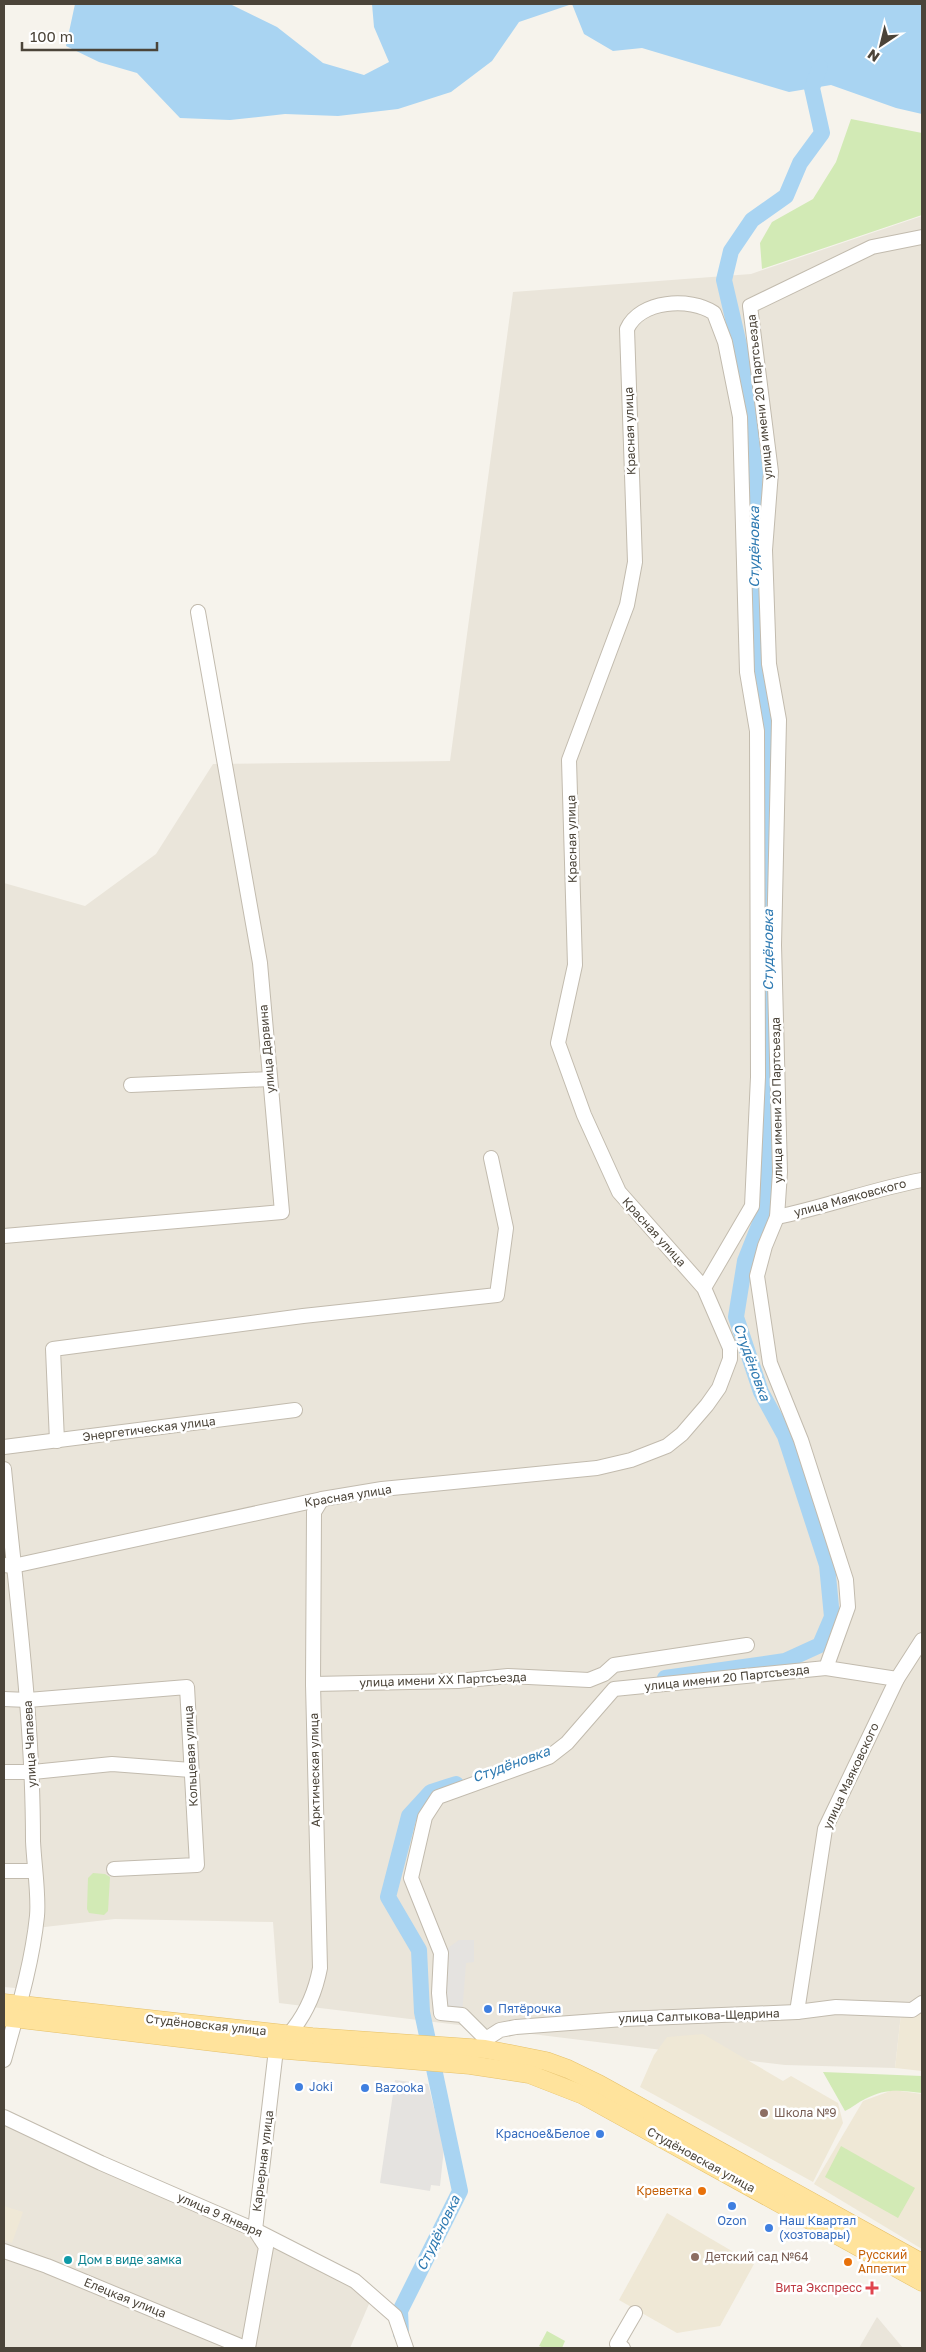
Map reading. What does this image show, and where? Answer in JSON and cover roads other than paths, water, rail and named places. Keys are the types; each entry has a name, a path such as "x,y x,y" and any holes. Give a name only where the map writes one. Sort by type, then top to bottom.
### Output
{"main road":[{"name":"Студёновская улица","path":"10,2011 267,2043 408,2050 478,2050 546,2061 568,2069 922,2263"},
{"name":"Студёновская улица","path":"267,2043 288,2034 312,2045"},
{"name":"Студёновская улица","path":"478,2050 529,2074 583,2096 922,2282"}],"street":[{"name":"улица имени 20 Партсъезда","path":"478,2050 462,2015 441,2013 439,1993 441,1953 412,1878 425,1817 438,1797 549,1757 567,1743 614,1689 826,1668 848,1607 846,1580 801,1440 770,1363 756,1276 765,1246 777,1217 780,1172 774,945 779,720 769,664 765,550 771,472 750,306 872,247 922,237"},
{"name":"улица имени 20 Партсъезда","path":"642,311 657,306 683,305 698,306 714,313 725,342 740,417 747,672 757,731 758,1077 752,1206 704,1288"},
{"name":"Красная улица","path":"9,1566 322,1499 382,1489 596,1468 631,1460 667,1446 682,1434 719,1388 730,1360 730,1348 704,1288 619,1192 584,1114 558,1043 575,965 570,760 627,605 635,562 627,329 631,320 642,311"},
{"name":"улица Дарвина","path":"4,1236 282,1212 260,963 198,612"},
{"path":"131,1085 270,1079"},
{"path":"57,1441 53,1349 303,1316 497,1295 506,1228 491,1158"},
{"name":"улица Маяковского","path":"777,1217 815,1209 896,1184 922,1180"},
{"name":"Энергетическая улица","path":"4,1447 295,1410"},
{"name":"улица Чапаева","path":"4,1469 9,1566 28,1700 33,1772 34,1871 37,1915 10,2011"},
{"name":"Арктическая улица","path":"288,2034 294,2028 316,1990 320,1968 313,1684 314,1512 322,1499"},
{"name":"улица Маяковского","path":"797,2012 825,1828 897,1679 922,1640"},
{"name":"улица имени ХХ Партсъезда","path":"313,1684 458,1681 508,1676 589,1680 604,1674 614,1665 747,1645"},
{"path":"826,1668 897,1679"},
{"name":"Кольцевая улица","path":"4,1699 28,1700 187,1687 197,1864 114,1869"},
{"path":"4,1772 33,1772 112,1764 191,1770"},
{"path":"4,1871 34,1871"},
{"name":"улица Салтыкова-Щедрина","path":"478,2050 500,2030 516,2026 624,2019 797,2012 836,2007 912,2010 922,2003"},
{"path":"4,2060 10,2011"},
{"name":"Карьерная улица","path":"247,2348 266,2247 255,2230 267,2043"},
{"name":"улица 9 Января","path":"4,2116 101,2163 255,2230 355,2281 395,2316 406,2348"},
{"name":"Елецкая улица","path":"4,2251 56,2270 247,2348"},
{"path":"623,2348 617,2344 635,2313"}],"water":[{"path":"75,4 230,4 277,27 323,63 364,75 389,62 374,27 372,4 572,4 519,22 492,61 451,92 398,109 338,116 285,114 230,120 180,118 137,73 99,62 66,46"},
{"path":"572,4 922,4 922,114 896,108 831,85 789,92 642,48 613,51 584,34"}],"waterway":[{"name":"Студёновка","path":"768,927 768,719 755,673 753,512 756,454 754,409 724,280 731,251 752,220 786,196 800,163 822,133 812,88 820,67"},
{"name":"Студёновка","path":"665,1678 785,1661 820,1645 832,1617 827,1565 785,1436 761,1392 736,1317 745,1261 768,1203 768,962"},
{"name":"Студёновка","path":"401,2334 400,2311 460,2191 422,2012 419,1950 388,1897 409,1816 431,1792 456,1784"}],"place":[{"name":"Пятёрочка","path":"488,2009"},
{"name":"Joki","path":"299,2087"},
{"name":"Bazooka","path":"365,2088"},
{"name":"Школа №9","path":"764,2113"},
{"name":"Красное&Белое","path":"600,2134"},
{"name":"Креветка","path":"702,2191"},
{"name":"Ozon","path":"732,2206"},
{"name":"Наш Квартал (хозтовары)","path":"769,2228"},
{"name":"Детский сад №64","path":"695,2257"},
{"name":"Дом в виде замка","path":"68,2260"},
{"name":"Русский Аппетит","path":"848,2262"},
{"name":"Вита Экспресс","path":"872,2288"}]}
